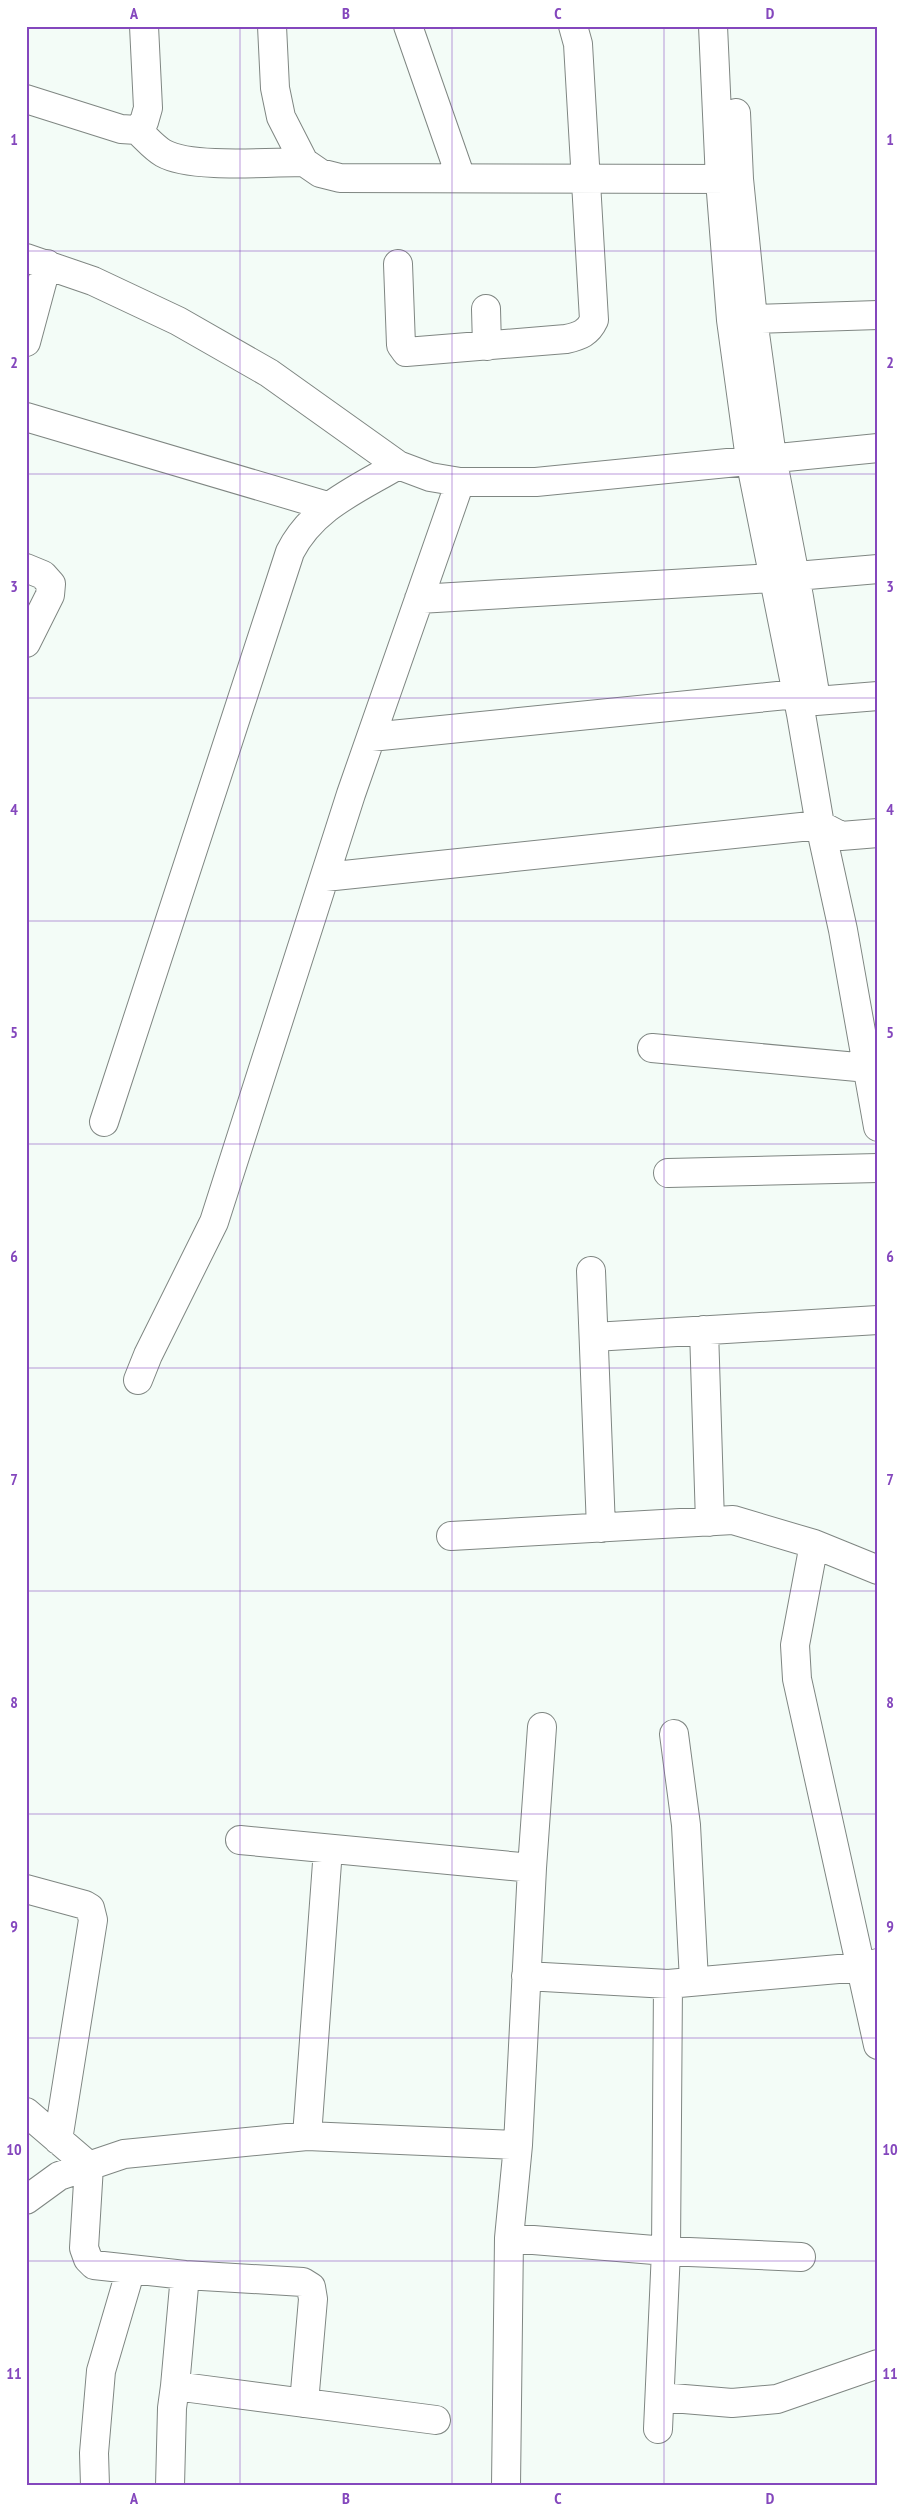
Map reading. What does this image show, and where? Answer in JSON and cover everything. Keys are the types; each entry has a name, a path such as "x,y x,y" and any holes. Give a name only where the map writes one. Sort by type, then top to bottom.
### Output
{"street":[{"path":"137,130 144,122 148,108 144,26"},
{"path":"272,26 275,88 281,117 304,162 320,173 340,178 729,179"},
{"path":"408,26 461,178"},
{"path":"398,264 401,344 406,352 566,339 578,337 590,330 594,320 578,44 573,26"},
{"path":"713,26 729,179 753,318 761,458"},
{"path":"732,26 729,179 732,320 761,458 806,698 830,831 843,930 878,1127"},
{"path":"26,99 122,129 137,130 162,153 178,159 207,162 304,162"},
{"path":"26,342 37,261 93,281 178,321 269,373 398,465 430,477 460,482 536,482 761,458 878,448"},
{"path":"486,309 487,346"},
{"path":"753,318 878,315"},
{"path":"26,417 327,506"},
{"path":"104,1122 290,552 300,533 327,506 398,465"},
{"path":"138,1380 148,1355 214,1222 324,877 460,482"},
{"path":"26,568 43,575 51,584 50,596 26,643"},
{"path":"419,599 784,577 878,569"},
{"path":"371,737 806,698 878,696"},
{"path":"830,831 878,1017"},
{"path":"324,877 830,831 878,833"},
{"path":"652,1048 868,1068"},
{"path":"668,1173 878,1168"},
{"path":"591,1271 601,1528"},
{"path":"594,1337 878,1320"},
{"path":"704,1330 710,1522"},
{"path":"451,1536 733,1520 814,1544 878,1570"},
{"path":"814,1544 795,1644 797,1679 869,1965 878,2045"},
{"path":"506,2486 509,2238 518,2145 532,1868 542,1727"},
{"path":"658,2429 681,1983 686,1826 674,1734"},
{"path":"240,1840 532,1868"},
{"path":"307,2136 328,1849"},
{"path":"26,1889 85,1905 90,1908 94,1920 58,2140"},
{"path":"526,1976 681,1983 869,1965"},
{"path":"26,2112 89,2166"},
{"path":"26,2200 59,2176 124,2154 307,2136 518,2145"},
{"path":"89,2166 84,2248 88,2259 94,2265 131,2270 303,2282 311,2287 314,2299 304,2403"},
{"path":"509,2238 666,2251 801,2257"},
{"path":"95,2486 94,2453 101,2371 131,2270"},
{"path":"170,2486 172,2408 176,2386 185,2274"},
{"path":"660,2397 732,2404 777,2399 878,2364"},
{"path":"176,2386 436,2420"}]}
